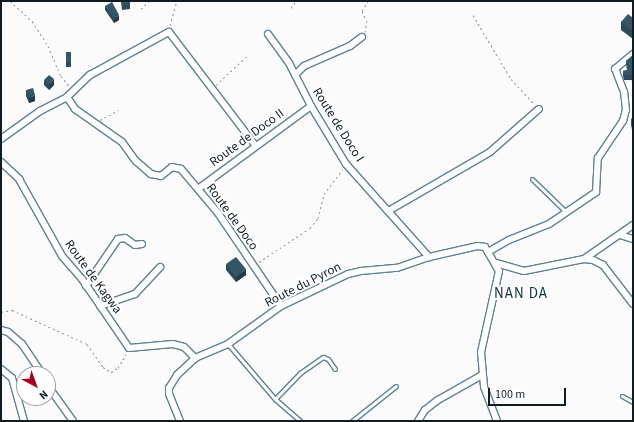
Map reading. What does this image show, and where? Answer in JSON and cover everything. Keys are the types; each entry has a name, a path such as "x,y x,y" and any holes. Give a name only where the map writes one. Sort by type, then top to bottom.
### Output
{"street":[{"path":"1,139 40,111 67,97 72,90 90,75 169,32 255,145"},
{"name":"Route de Doco I","path":"268,34 295,75 311,106 346,164 390,210 429,257"},
{"path":"295,75 304,66 350,46 362,37"},
{"path":"497,421 482,375 484,331 499,271 488,252 510,240 549,224 565,211 596,192 598,158 623,121 626,110 624,92 615,70 633,54"},
{"name":"Route de Doco","path":"67,97 75,109 122,142 136,161 151,174 161,176 176,166 218,213 281,306"},
{"name":"Route de Doco II","path":"198,189 255,145 311,106"},
{"path":"390,210 490,152 539,109"},
{"name":"Route de Kagwa","path":"1,162 19,179 62,256 86,286 130,348"},
{"path":"496,264 524,271 584,259 633,225"},
{"path":"620,234 633,239"},
{"path":"86,286 118,238 125,238 136,245 142,244"},
{"name":"Route du Pyron","path":"180,421 171,402 169,388 177,374 195,358 228,344 281,306 348,274 361,270 397,268 429,257 478,246 485,247 488,252"},
{"path":"584,259 603,265 633,304"},
{"path":"100,306 138,292 160,266"},
{"path":"1,330 8,332 22,344 37,366"},
{"path":"130,348 173,344 184,347 195,358"},
{"path":"1,369 12,378 24,421"},
{"path":"418,421 425,410 449,392 482,375"},
{"path":"56,397 73,421"}],"lane":[{"path":"532,179 565,211"},
{"path":"228,344 275,398 300,421"},
{"path":"275,398 300,373 323,357 328,359 335,369"},
{"path":"352,421 396,386"},
{"path":"622,396 633,402"}],"path":[{"path":"10,1 32,21 48,46 61,76 72,90"},
{"path":"141,9 148,1"},
{"path":"169,32 174,2 177,1"},
{"path":"291,8 296,1"},
{"path":"362,37 367,29 362,11 368,1"},
{"path":"473,14 511,79 539,109"},
{"path":"214,91 217,82 248,55"},
{"path":"94,123 119,110"},
{"path":"253,265 310,228 318,218 324,194 346,164"},
{"path":"1,312 12,310 87,344 103,367 111,372 118,368 130,348"}],"building":[{"path":"121,1 130,1 130,4 122,5"},
{"path":"112,2 119,15 114,19 105,6"},
{"path":"628,14 633,18 633,31 621,22"},
{"path":"66,52 71,52 71,62 66,62"},
{"path":"633,55 633,75 624,75 623,71 627,70 626,61"},
{"path":"49,75 54,79 49,85 44,80"},
{"path":"33,88 35,95 29,98 26,90"},
{"path":"236,257 246,269 236,277 226,264"}],"district":[{"name":"NAN DA","path":"521,294"}]}
